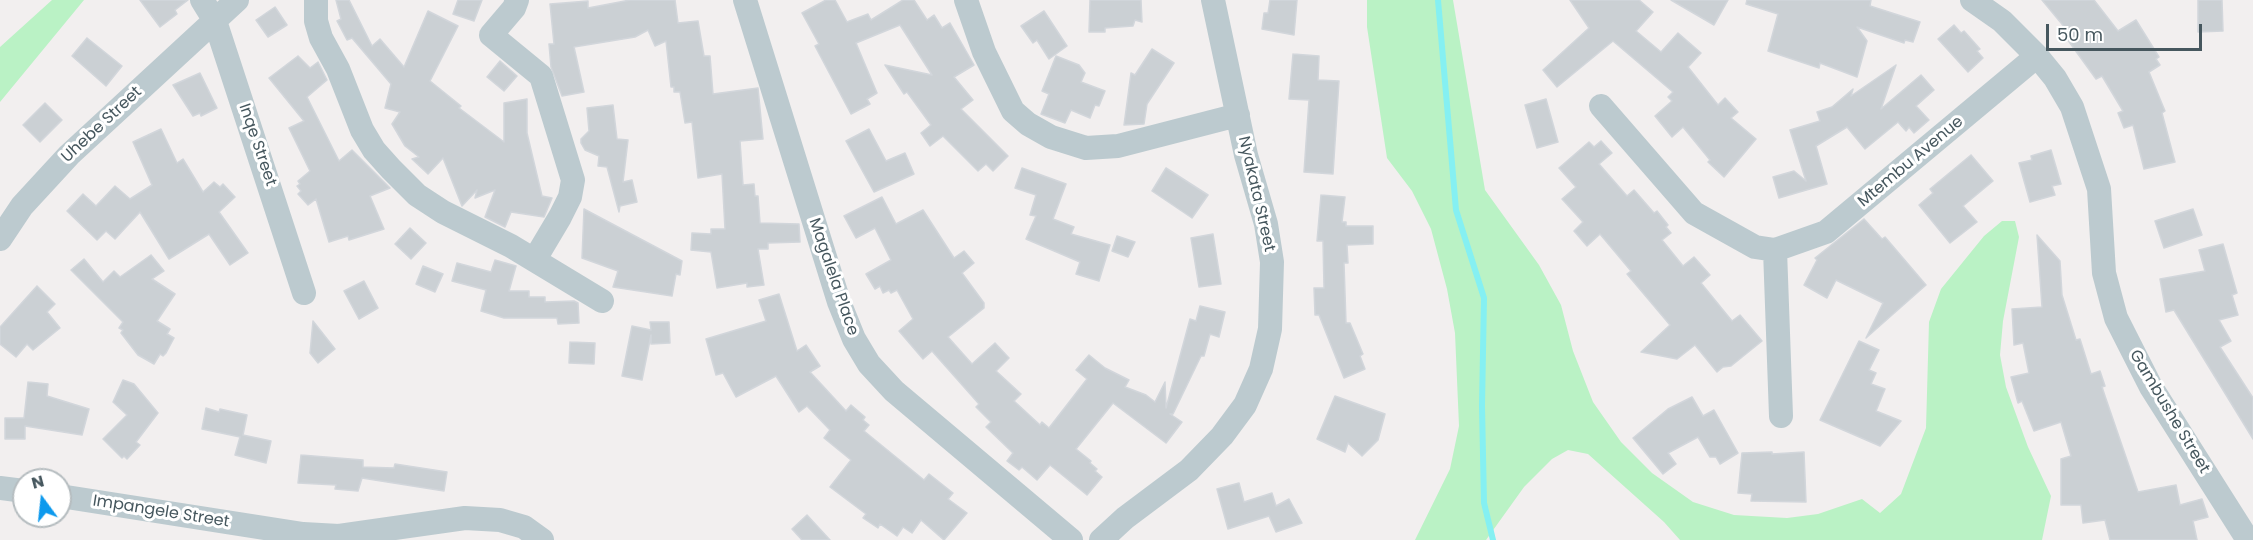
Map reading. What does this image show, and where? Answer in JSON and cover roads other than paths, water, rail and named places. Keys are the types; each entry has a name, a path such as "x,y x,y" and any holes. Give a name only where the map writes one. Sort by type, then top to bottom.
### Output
{"street":[{"name":"Inqe Street","path":"202,0 215,21 304,293"},
{"name":"Uhebe Street","path":"0,238 22,206 69,155 237,0"},
{"path":"316,0 316,21 321,38 374,150 417,195 443,212 535,259 603,301"},
{"path":"517,0 514,8 491,35 541,76 573,180 570,197 535,259"},
{"name":"Magalela Place","path":"746,0 779,114 839,302 854,339 869,364 894,391 1071,540"},
{"path":"966,0 984,52 1013,111 1028,124 1051,137 1086,148 1118,146 1238,116"},
{"name":"Nyakata Street","path":"1101,540 1125,518 1189,470 1222,436 1245,405 1261,369 1270,329 1272,262 1266,224 1246,155 1213,0"},
{"name":"Gambushe Street","path":"1972,0 2002,21 2037,56 2055,78 2072,107 2099,189 2104,273 2116,318 2151,387 2248,540"},
{"name":"Mtembu Avenue","path":"1775,250 1826,232 2037,56"},
{"path":"1601,106 1694,213 1747,244 1775,250 1781,416"},
{"name":"Impangele Street","path":"72,498 303,534 339,536 465,518 500,520 524,527 542,540"}],"waterway":[{"path":"1438,0 1456,210 1484,298 1482,406 1484,503 1493,540"}]}
